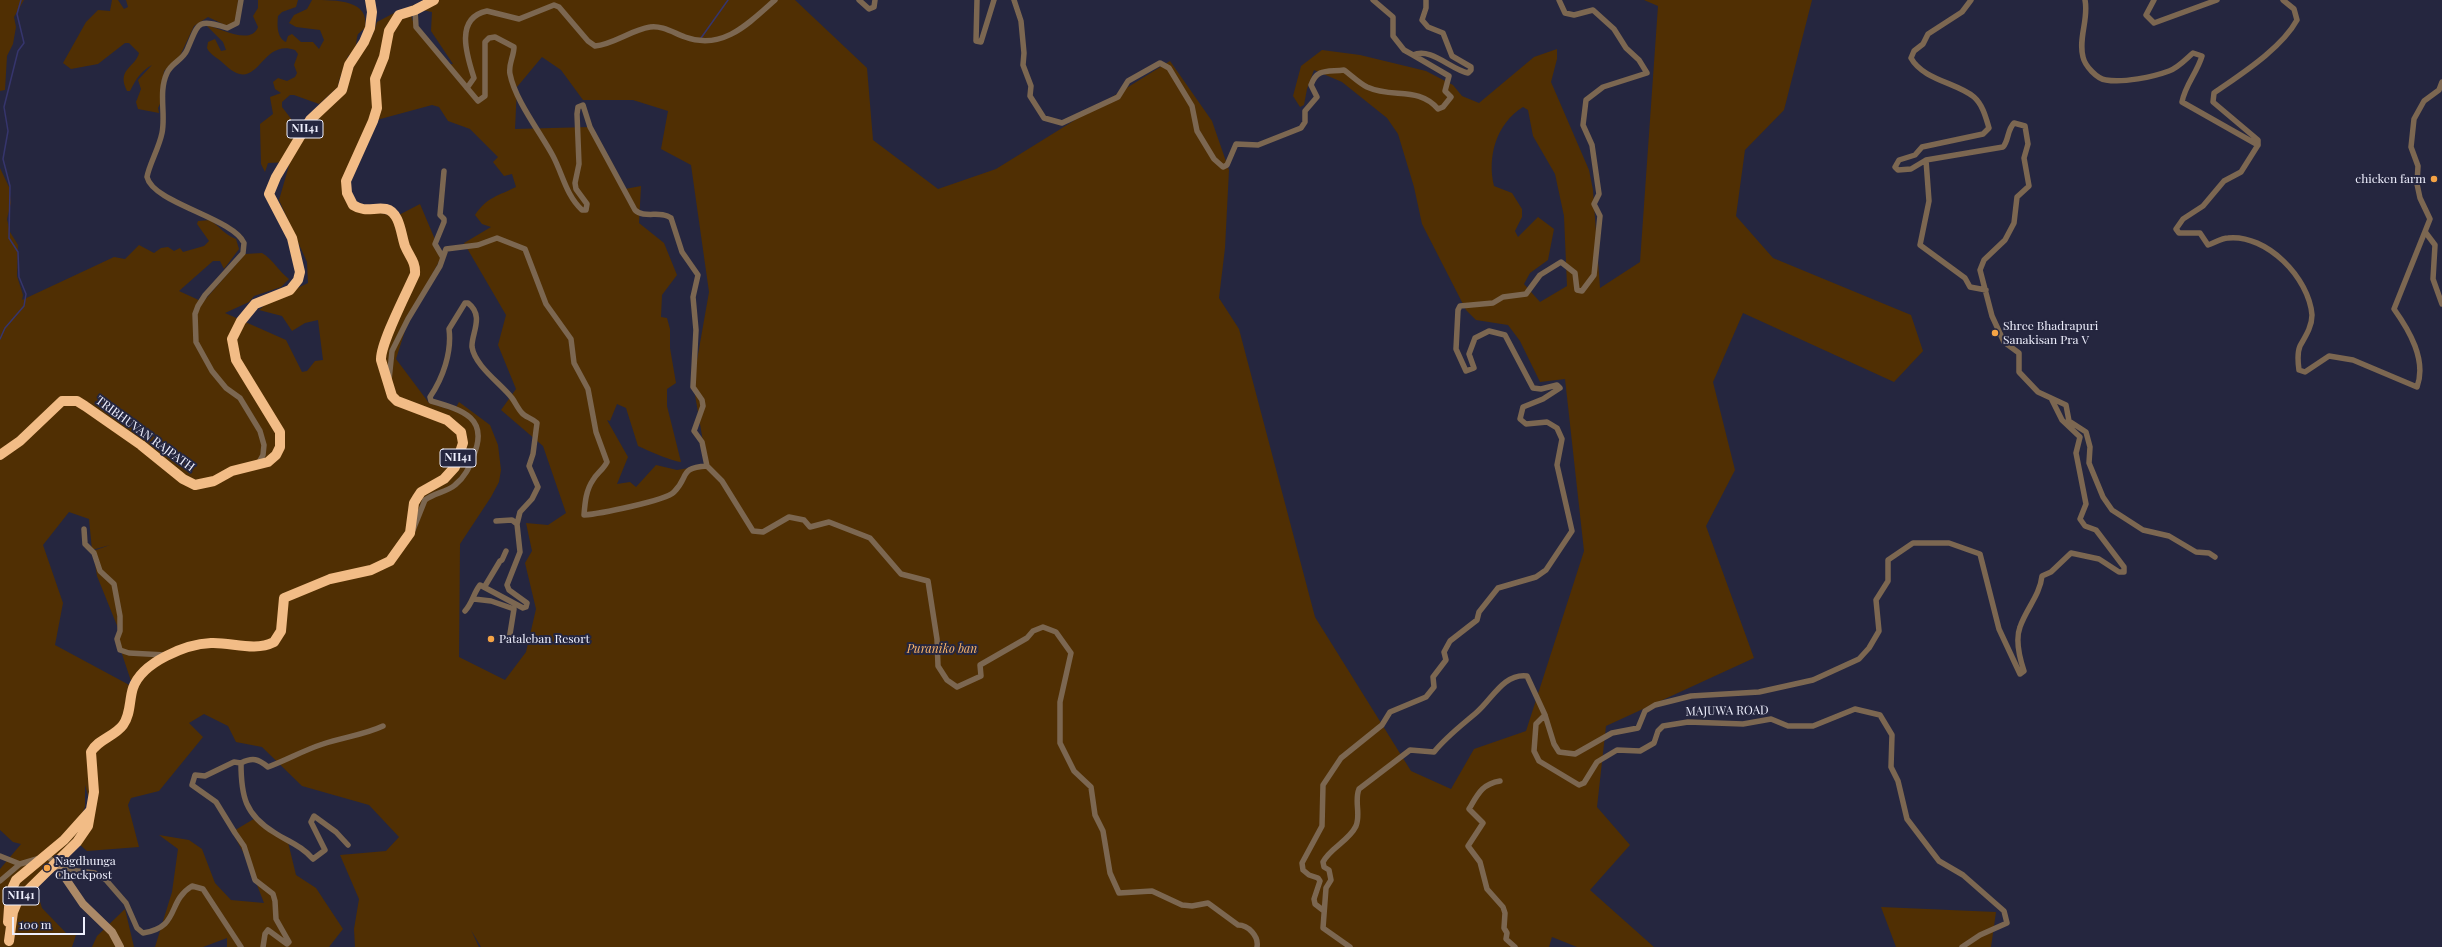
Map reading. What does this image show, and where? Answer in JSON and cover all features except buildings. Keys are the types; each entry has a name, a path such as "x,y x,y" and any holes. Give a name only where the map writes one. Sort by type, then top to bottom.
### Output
{"highway":[{"name":"TRIBHUVAN RAJPATH","path":"0,455 35,428 55,406 68,400 81,404 141,445 190,483 202,484 214,481 232,471 268,462 276,455 282,439 280,432 236,360 232,339 241,320 255,304 290,290 298,280 300,272 296,251 269,194 276,177 310,120 342,90 349,65 364,42 370,28 372,12 370,0"},
{"name":"NH41","path":"9,944 13,912 18,900 92,809 94,780 90,759 91,752 98,744 117,732 126,720 133,687 142,672 158,659 203,644 218,643 260,647 274,642 281,631 284,598 330,579 371,570 384,565 396,554 410,533 414,504 421,492 450,474 455,467 463,436 456,426 447,420 397,401 388,384 381,354 415,274 414,264 405,247 399,223 391,212 386,209 366,210 353,205 347,193 346,181 373,121 377,108 375,79 384,57 389,31 399,15 415,10 434,0"},
{"name":"NH41","path":"9,944 7,909 10,892 16,880 51,859"}],"street":[{"path":"242,0 237,23 227,28 212,22 201,24 192,34 185,53 167,73 161,110 163,127 157,154 147,177 154,188 187,208 211,218 237,234 244,243 243,253 205,295 198,306 195,314 196,342 212,371 226,388 240,398 260,431 264,445 263,455 258,464"},
{"path":"467,88 474,78 466,53 466,26 473,17 483,12 487,11 519,19 554,5 559,7 588,41 595,46 651,26 668,29 694,40 724,38 742,29 775,0"},
{"path":"859,0 869,9 874,7 875,0"},
{"path":"977,0 976,41 981,42 994,0"},
{"path":"1014,0 1021,21 1024,53 1023,65 1031,86 1030,96 1044,118 1062,123 1118,97 1128,81 1160,63 1169,68 1192,106 1197,131 1214,159 1223,167 1227,165 1236,144 1258,145 1301,128 1305,122 1305,111 1316,97 1311,85 1314,76 1320,72 1344,70 1366,87 1390,94 1410,94 1430,100 1438,109 1443,107 1451,97 1445,91 1449,76 1404,50 1393,36 1393,17 1373,0"},
{"path":"1413,55 1419,52 1427,54 1460,71 1468,72 1471,70 1468,63 1452,56 1443,33 1424,24 1422,20 1426,8 1426,0"},
{"path":"1324,911 1315,904 1314,899 1320,881 1318,878 1309,876 1302,870 1302,863 1322,826 1324,809 1323,785 1329,775 1341,758 1382,725 1390,712 1426,697 1434,688 1433,677 1446,660 1444,652 1450,641 1478,620 1479,612 1498,588 1536,577 1546,570 1572,531 1556,465 1562,439 1556,428 1547,422 1526,424 1520,419 1523,407 1560,388 1557,385 1541,389 1533,388 1505,335 1490,331 1475,338 1469,354 1474,368 1466,371 1456,349 1458,310 1460,306 1493,303 1503,297 1526,294 1540,275 1561,262 1575,273 1577,290 1582,291 1594,275 1600,216 1594,204 1599,194 1592,145 1584,125 1586,100 1603,87 1647,73 1639,60 1626,48 1614,29 1593,10 1574,15 1565,13 1559,0"},
{"path":"1970,0 1962,12 1928,34 1923,44 1914,51 1910,58 1914,65 1931,76 1974,97 1986,114 1989,128 1983,134 1922,147 1916,155 1899,160 1895,167 1898,170 1911,169 1926,160 2003,147 2006,143 2009,128 2014,123 2025,126 2028,144 2024,158 2029,186 2017,197 2014,223 2005,240 1984,260 1980,270 1992,316 2004,342 2019,353 2019,372 2038,392 2052,400 2066,405 2069,421 2086,432 2090,447 2089,463 2103,497 2112,510 2143,530 2169,536 2196,552 2209,553 2214,557"},
{"path":"2085,0 2083,58 2091,72 2105,80 2144,78 2170,70 2194,53 2202,56 2197,71 2184,89 2182,102 2258,145"},
{"path":"2154,0 2146,15 2154,23 2217,0"},
{"path":"2283,0 2294,9 2297,20 2290,32 2238,76 2214,93 2213,102 2258,140 2258,145 2241,172 2224,181 2203,206 2183,219 2176,229 2179,233 2200,233 2208,245 2228,238 2248,240 2265,246 2299,277 2309,296 2312,317 2306,338 2300,346 2298,354 2299,370 2305,372 2329,356 2353,360 2417,387 2420,379 2417,353 2408,329 2394,309 2409,268 2426,233 2430,219 2420,198 2417,184 2418,166 2411,147 2414,119 2424,102 2439,90 2442,82"},
{"path":"415,10 416,27 478,101 485,96 484,49 489,38 494,37 513,46 514,48 510,69 512,80 559,168 565,188 580,209 584,211 587,207 576,189 575,182 579,164 577,114 578,107 583,104 590,127 635,210 641,213 666,214 671,218 682,252 698,275 693,297 696,330 693,387 702,400 703,406 694,431 706,453 707,466 722,481 753,531 763,532 789,517 804,520 810,527 829,522 870,538 901,574 928,581 938,639 938,666 947,680 957,686 981,676 980,666 1027,638 1033,631 1043,627 1056,632 1071,653 1060,702 1060,743 1074,771 1091,787 1095,815 1103,831 1110,873 1119,893 1152,891 1182,905 1192,906 1208,903 1238,925 1243,925 1250,931 1255,936 1257,947"},
{"path":"1926,160 1929,201 1920,245 1965,278 1970,287 1986,290"},
{"path":"442,256 435,244 444,222 444,219 440,215 444,171"},
{"path":"2426,233 2435,245 2433,279 2442,304"},
{"path":"388,384 391,370 390,356 392,351 408,319 440,266 442,256 446,249 478,245 497,238 525,249 546,304 571,339 574,363 581,371 588,389 596,432 606,462 602,472 593,478 585,497 584,514 657,500 673,492 684,474 692,467 707,466"},
{"path":"410,533 417,523 420,508 425,500 455,486 466,473 478,446 480,434 474,422 464,412 432,401 430,397 436,387 445,364 450,340 449,329 465,303 468,303 474,310 476,333 472,346 479,361 512,398 522,414 531,417 537,423 533,454 529,466 538,487 532,499 520,512 517,524 520,552 507,585 509,590 527,603 526,606 523,608 485,586 480,585 475,593 474,599 465,611"},
{"path":"1350,947 1323,928 1326,888 1331,875 1323,862 1328,854 1354,830 1357,824 1356,796 1359,789 1402,754 1410,750 1434,752 1445,739 1479,711 1494,691 1519,675 1527,676 1545,715 1554,744 1559,752 1575,754 1612,733 1638,728 1645,711 1655,705 1691,696 1767,690 1813,680 1859,659 1869,648 1879,631 1876,600 1888,581 1888,560 1913,543 1949,543 1980,554 1999,629 2020,674 2024,671 2019,657 2019,629 2041,585 2042,576 2051,572 2071,553 2099,559 2119,572 2124,572 2124,567 2096,530 2085,526 2080,519 2086,504 2076,452 2080,437 2062,420 2052,400"},
{"path":"496,521 512,520 517,524"},
{"path":"84,529 85,544 94,553 100,571 114,584 120,616 120,630 117,639 120,650 129,653 167,656"},
{"path":"485,586 502,560 506,551"},
{"path":"474,599 491,601 514,609 509,640"},
{"name":"MAJUWA ROAD","path":"1545,715 1536,724 1534,751 1539,761 1579,785 1584,783 1598,762 1617,750 1640,751 1654,743 1658,731 1663,726 1688,722 1743,724 1771,719 1788,726 1813,726 1855,709 1880,715 1892,735 1890,767 1898,781 1907,819 1939,861 1964,875 2004,911 2006,923 1980,935 1962,947"},
{"path":"263,947 265,934 268,930 287,944 289,942 276,920 276,902 273,894 255,880 244,846 216,802 192,784 195,775 205,776 234,762 241,763 249,759 258,759 268,767 324,744 354,734 371,732 383,726"},
{"path":"241,763 241,783 246,806 275,833 300,846 313,859 325,850 311,822 314,816 336,832 348,845"},
{"path":"1500,781 1490,783 1481,789 1469,808 1483,823 1468,846 1480,862 1487,889 1503,907 1505,913 1504,928 1507,933 1506,939 1515,947"},
{"path":"0,856 20,864 51,859 70,870 95,873 106,880 126,903 137,928 143,933 153,932 166,925 176,903 186,890 192,886 198,887 209,897 241,947"},
{"path":"51,859 83,904 112,932 120,947"},
{"path":"0,881 20,864"}],"green space":[{"path":"0,0 24,0 14,17 16,27 13,44 7,56 5,90 0,91"},
{"path":"112,0 118,0 124,9 128,7 126,0 238,0 237,20 227,26 208,17 194,26 179,58 164,71 160,104 158,108 159,113 138,109 136,102 141,89 138,80 152,65 139,76 130,91 127,91 124,84 125,73 137,58 139,53 129,43 125,43 98,64 71,69 63,63 86,22 98,10 110,11"},
{"name":"Puraniko ban","path":"258,0 298,0 296,7 282,12 278,16 279,34 286,42 288,36 292,34 301,42 313,42 319,49 324,40 320,30 296,27 289,23 294,15 307,9 312,0 332,0 350,4 357,7 362,12 365,19 365,28 358,34 354,51 348,56 338,87 319,104 294,95 290,95 282,102 282,107 305,137 348,80 356,61 373,34 377,22 394,13 408,7 416,30 447,65 453,64 431,31 432,12 409,7 426,0 795,0 867,68 873,140 938,189 996,169 1170,61 1212,121 1229,170 1225,248 1219,298 1239,329 1315,617 1411,771 1451,789 1474,749 1526,731 1584,551 1565,379 1540,382 1520,341 1508,325 1476,320 1466,310 1422,224 1414,187 1398,134 1387,118 1342,82 1314,70 1307,89 1304,105 1300,107 1293,96 1301,66 1322,50 1360,55 1426,71 1453,85 1462,96 1479,103 1534,57 1557,49 1557,59 1551,82 1589,170 1593,190 1600,288 1640,262 1658,6 1644,0 1812,0 1784,110 1745,150 1736,216 1773,258 1911,315 1923,351 1894,382 1743,313 1713,382 1735,470 1706,526 1754,658 1606,726 1597,807 1630,845 1590,890 1654,947 1577,947 1552,937 1549,947 481,947 471,930 479,947 355,947 354,929 359,899 340,855 386,851 399,837 369,805 302,786 262,747 236,742 228,726 204,714 189,723 203,737 159,791 131,798 128,805 139,847 87,851 79,844 35,886 42,908 67,934 76,935 72,947 0,947 0,869 21,844 13,842 0,830 0,168 9,187 11,203 7,219 10,232 18,245 17,276 23,295 22,300 114,257 125,259 139,245 154,253 161,248 168,247 174,251 180,248 183,252 204,246 209,241 197,224 198,221 210,220 236,239 239,249 224,269 220,261 213,261 179,291 203,302 245,254 262,253 270,259 289,279 281,287 254,296 249,302 225,313 286,340 302,372 307,371 315,361 323,360 318,320 305,323 292,331 282,316 259,310 267,303 308,283 307,262 279,200 290,162 268,163 265,172 261,164 260,124 273,114 270,97 281,93 275,89 273,82 278,78 287,81 295,77 297,73 294,65 298,54 295,50 283,48 274,52 252,71 244,74 235,72 212,55 207,48 208,42 215,39 221,51 226,50 223,42 206,25 242,36 249,35 258,27 253,16 258,8","holes":["542,57 561,70 583,100 633,100 668,111 661,149 691,165 709,292 693,383 707,465 677,470 656,465 636,487 630,482 617,484 628,457 607,420 610,421 617,404 626,408 638,446 666,458 681,462 667,406 667,389 676,383 670,348 670,329 667,318 661,317 662,295 677,275 664,243 639,223 641,186 625,189 590,127 515,129 517,87","432,105 439,107 448,121 470,129 498,157 493,162 504,176 512,174 516,187 493,198 479,209 475,215 482,224 491,227 464,243 506,315 498,345 516,389 501,410 543,446 566,513 548,525 526,523 532,551 525,563 536,609 526,652 505,680 459,657 460,544 491,497 499,482 501,470 498,445 490,425 459,402 454,411 429,403 396,359 410,315 442,256 420,204 395,217 353,205 346,181 373,121","1523,107 1528,110 1533,136 1555,174 1564,216 1567,286 1540,302 1524,284 1530,273 1548,260 1554,229 1538,217 1518,237 1515,231 1522,217 1522,209 1512,193 1494,186 1492,175 1493,153 1500,132 1506,122","69,512 89,519 92,550 110,545 93,551 97,576 118,628 122,654 133,687 55,645 63,603 43,545","85,785 92,809 81,816 85,807"]},
{"path":"257,817 275,833 287,838 296,875 316,888 343,929 329,947 227,947 227,938 203,947 155,947 172,892 178,849 159,835 189,840 202,849 215,883 231,900 264,903 247,859 232,832"},
{"path":"1881,907 1996,912 1991,947 1896,947"},
{"path":"125,909 134,947 92,947 97,936"}],"waterway":[{"path":"0,339 5,328 24,306 26,294 19,277 18,252 9,238 10,186 3,159 8,131 4,107 18,51 24,43 17,14 21,0"},
{"path":"701,38 728,0"}],"place":[{"name":"chicken farm","path":"2434,179"},
{"name":"Shree Bhadrapuri Sanakisan Pra V","path":"1995,333"},
{"name":"Pataleban Resort","path":"491,639"},
{"name":"Nagdhunga Checkpost","path":"47,868"}]}
